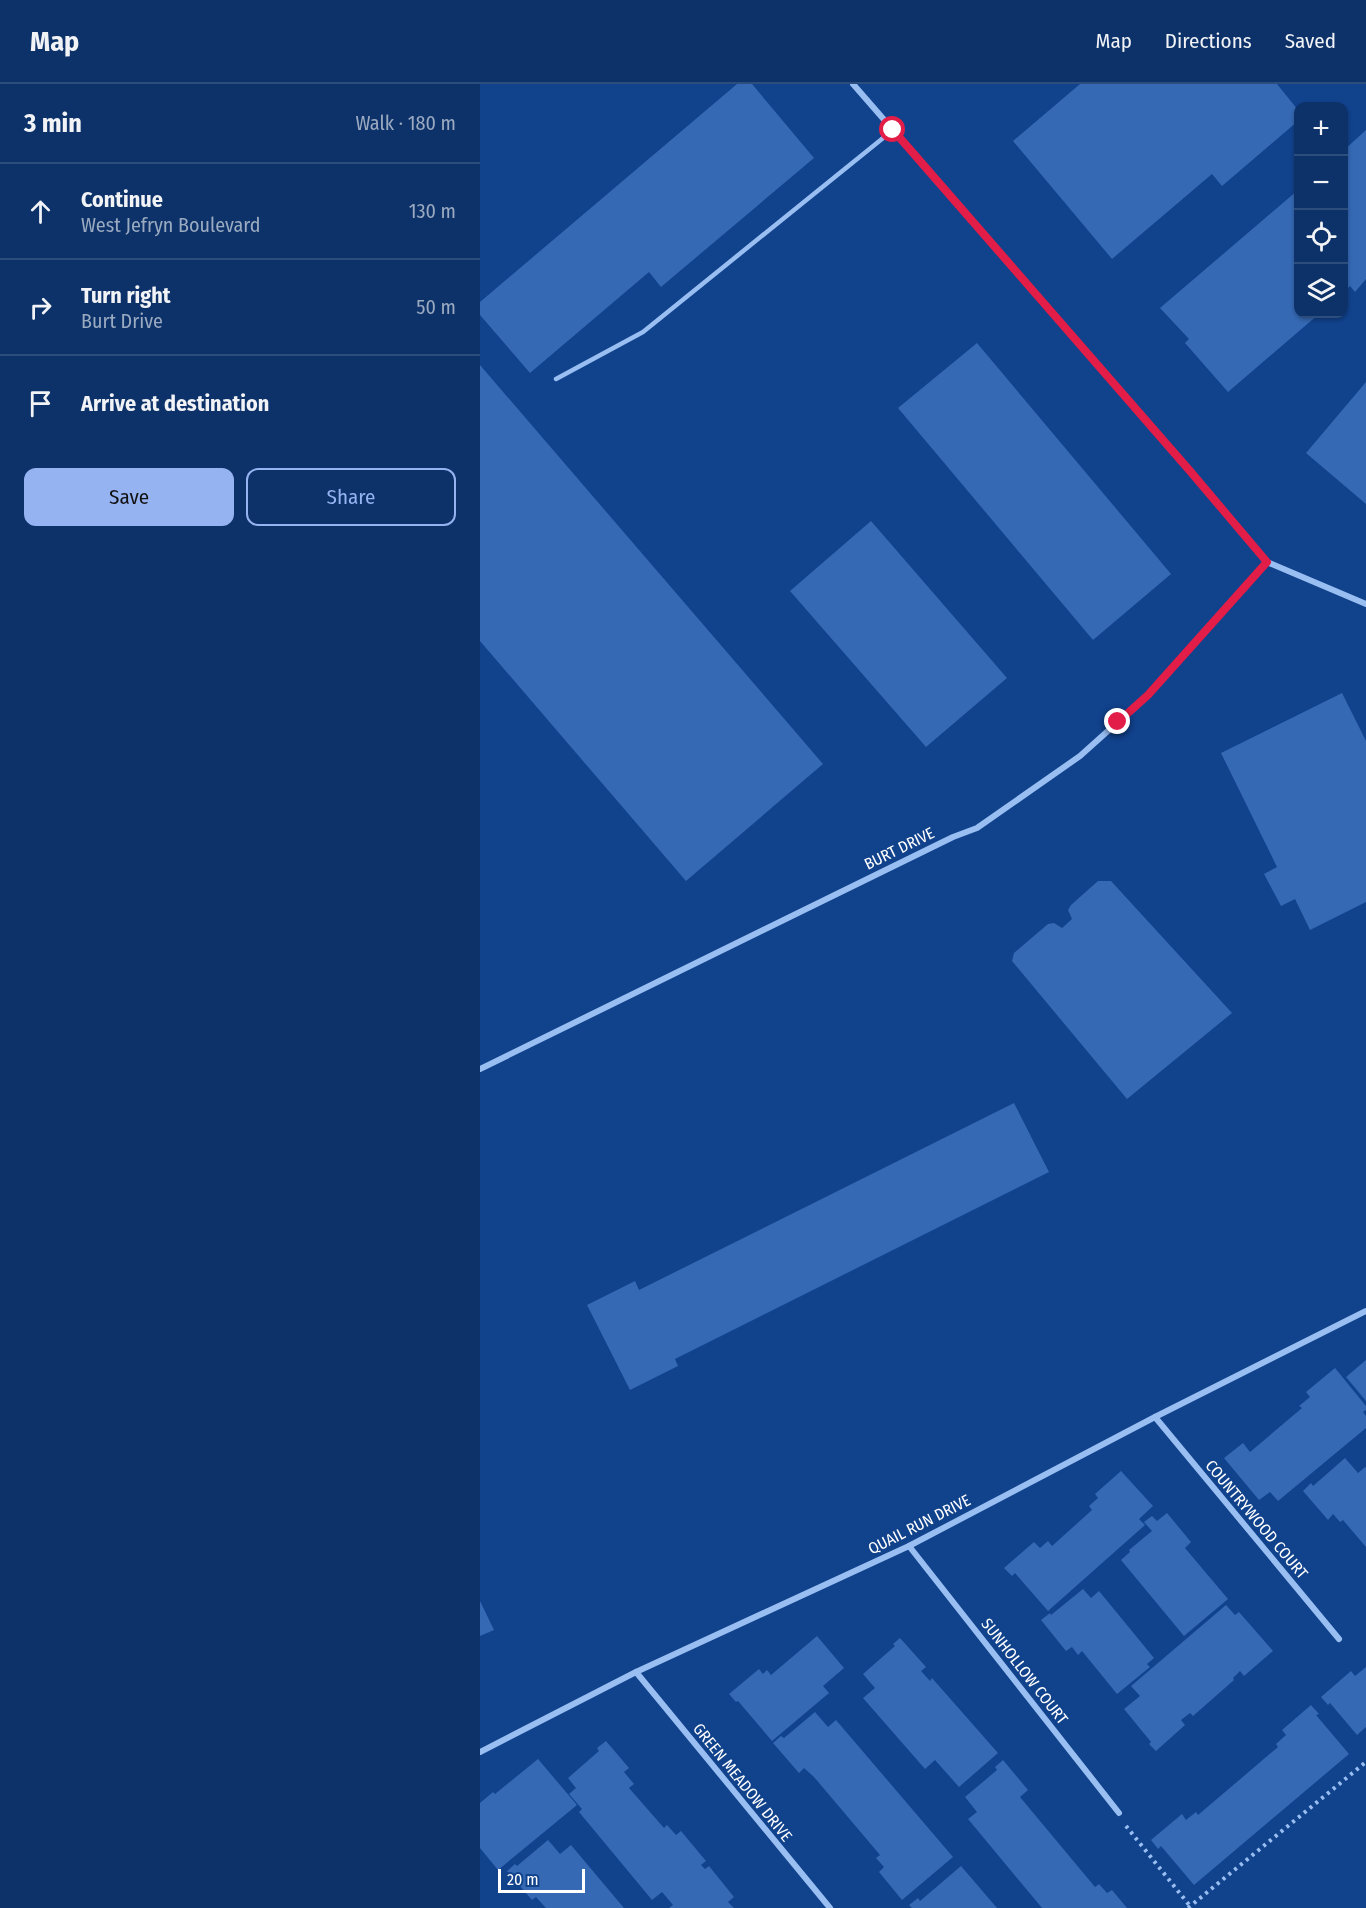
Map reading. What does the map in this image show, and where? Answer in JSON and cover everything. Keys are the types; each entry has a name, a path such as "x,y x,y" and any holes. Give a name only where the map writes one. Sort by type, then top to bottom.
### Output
{"street":[{"path":"853,84 1267,562 1366,604"},
{"name":"BURT DRIVE","path":"480,1069 953,837 977,828 1080,756 1148,695 1267,562"},
{"name":"QUAIL RUN DRIVE","path":"480,1752 636,1672 909,1546 1155,1417 1366,1311"},
{"name":"COUNTRYWOOD COURT","path":"1155,1417 1339,1639"},
{"name":"SUNHOLLOW COURT","path":"909,1546 1119,1813"},
{"name":"GREEN MEADOW DRIVE","path":"636,1672 830,1908"}],"lane":[{"path":"556,379 643,332 893,130"}],"path":[{"path":"1119,1813 1130,1833 1189,1907 1366,1762"}],"building":[{"path":"737,84 752,84 814,158 661,287 649,272 530,373 480,315 480,302"},
{"path":"1080,84 1277,84 1294,105 1294,124 1222,186 1212,174 1112,259 1013,141"},
{"path":"1366,130 1366,279 1355,292 1350,286 1348,288 1348,146"},
{"path":"1294,193 1294,318 1314,318 1228,392 1185,343 1189,339 1160,308"},
{"path":"977,343 1171,574 1093,640 898,408"},
{"path":"480,365 823,764 686,881 480,641"},
{"path":"1366,382 1366,504 1306,453"},
{"path":"871,521 1007,678 926,747 790,591"},
{"path":"1342,693 1366,741 1366,902 1310,930 1295,899 1281,906 1264,874 1277,867 1221,753"},
{"path":"1098,881 1111,881 1232,1013 1127,1099 1012,961 1014,953 1048,924 1054,923 1062,928 1072,919 1068,910 1071,905"},
{"path":"1014,1103 1049,1172 675,1359 678,1366 630,1390 587,1305 635,1281 639,1290"},
{"path":"1366,1360 1366,1401 1346,1377"},
{"path":"1335,1368 1366,1406 1363,1412 1366,1416 1366,1428 1278,1501 1270,1492 1259,1500 1224,1458 1243,1443 1250,1452 1302,1408 1299,1406 1310,1397 1306,1392"},
{"path":"1345,1458 1358,1473 1366,1468 1366,1547 1343,1520 1340,1522 1333,1514 1328,1520 1303,1491 1311,1483 1313,1486"},
{"path":"1121,1471 1153,1506 1139,1519 1145,1525 1048,1611 1015,1573 1012,1576 1004,1568 1034,1542 1040,1548 1048,1541 1052,1546 1092,1510 1089,1506 1098,1498 1095,1494"},
{"path":"1167,1513 1191,1542 1185,1548 1228,1599 1184,1636 1121,1560 1130,1552 1129,1550 1152,1531 1144,1522 1152,1516 1157,1521"},
{"path":"1083,1589 1091,1598 1099,1591 1154,1658 1147,1664 1150,1667 1117,1694 1082,1651 1078,1655 1072,1647 1066,1651 1041,1620 1050,1613 1051,1615"},
{"path":"480,1601 494,1630 480,1636"},
{"path":"1226,1605 1235,1615 1239,1612 1273,1651 1244,1676 1240,1671 1233,1678 1234,1680 1193,1716 1190,1713 1181,1720 1185,1725 1156,1751 1124,1709 1140,1696 1131,1686"},
{"path":"817,1636 844,1668 823,1686 829,1693 772,1741 738,1701 736,1702 729,1694 759,1669 763,1674 767,1670 771,1675"},
{"path":"900,1638 926,1667 921,1671 930,1681 932,1678 998,1753 959,1787 935,1760 925,1769 863,1698 875,1688 863,1674 895,1646 893,1644"},
{"path":"1366,1667 1366,1727 1357,1735 1330,1703 1328,1705 1321,1697 1351,1671 1355,1676"},
{"path":"1311,1705 1319,1714 1316,1715 1349,1754 1194,1885 1161,1846 1158,1849 1151,1840 1182,1814 1186,1820 1196,1812 1198,1815 1278,1747 1276,1744 1286,1735 1282,1730"},
{"path":"815,1712 828,1727 836,1720 953,1857 902,1900 879,1872 884,1867 876,1858 880,1855 814,1777 804,1768 799,1773 773,1743 781,1736 784,1738"},
{"path":"606,1741 629,1768 624,1772 634,1784 629,1788 664,1828 667,1825 676,1835 681,1831 706,1861 701,1865 705,1869 709,1866 734,1897 728,1902 734,1908 669,1908 673,1905 662,1892 652,1900 579,1812 582,1809 569,1794 576,1788 568,1778 599,1751 597,1748"},
{"path":"538,1759 577,1805 498,1870 480,1848 480,1803 493,1792 495,1794"},
{"path":"1003,1760 1028,1790 1020,1797 1095,1887 1099,1884 1107,1893 1112,1890 1127,1908 1042,1908 968,1819 977,1812 965,1797 997,1770 995,1767"},
{"path":"548,1840 560,1854 571,1845 624,1908 546,1908 536,1897 532,1900 507,1871 515,1864 517,1866"},
{"path":"961,1866 997,1908 912,1908 909,1905 918,1898 920,1901"}],"route":[{"path":"893,130 1267,562 1148,695 1118,722"}]}
